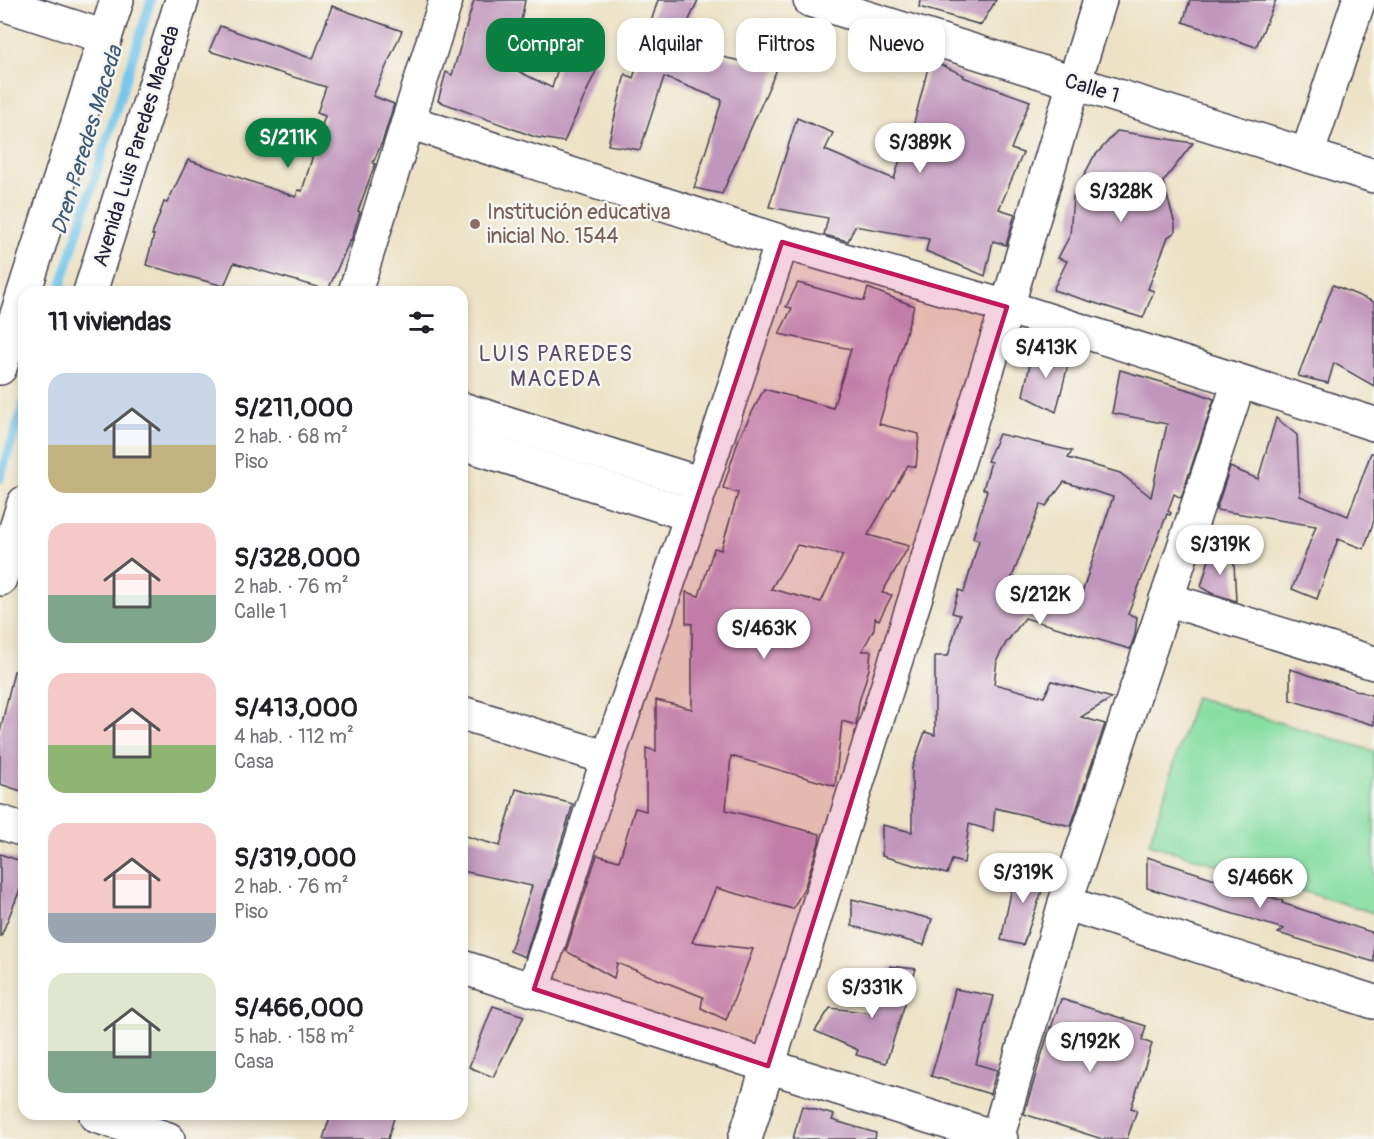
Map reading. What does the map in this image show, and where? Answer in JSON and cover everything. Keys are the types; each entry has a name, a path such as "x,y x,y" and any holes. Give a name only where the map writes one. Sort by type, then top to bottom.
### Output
{"street":[{"path":"24,286 117,0"},
{"name":"Avenida Luis Paredes Maceda","path":"92,286 182,0"},
{"path":"357,286 446,0"},
{"name":"Calle 1","path":"810,0 843,5 1074,83 1374,176"},
{"path":"745,1139 1007,307 1100,0"},
{"path":"1306,155 1359,0"},
{"path":"0,3 105,38"},
{"path":"409,122 782,242 1007,307 1374,424"},
{"path":"534,989 608,758 782,242"},
{"path":"2,352 18,303"},
{"path":"468,969 998,1139 1065,903 1239,382"},
{"path":"468,411 702,484"},
{"path":"468,445 691,514"},
{"path":"10,571 18,532"},
{"path":"1166,600 1374,663"},
{"path":"468,715 608,758"},
{"path":"0,822 18,828"},
{"path":"1065,903 1374,1002"},
{"path":"94,1123 168,1139"}],"highlighted area":[{"path":"782,242 1007,307 768,1066 534,989"}],"green space":[{"path":"1195,697 1374,751 1374,913 1149,844"}],"building":[{"path":"474,0 525,0 522,18 486,18 486,72 520,72 552,88 557,72 595,72 564,142 535,137 438,101 446,72 452,75"},
{"path":"658,0 698,0 690,18 652,18"},
{"path":"920,0 996,0 981,25 919,7"},
{"path":"1190,0 1276,0 1256,47 1183,22"},
{"path":"332,6 402,31 373,96 394,104 373,163 375,164 358,211 360,212 351,241 330,286 314,286 234,263 224,286 146,265 154,235 152,235 164,202 167,203 188,160 296,197 298,190 302,191 325,116 317,113 326,87 209,51 220,26 313,59"},
{"path":"724,57 736,60 736,72 776,72 722,194 694,188 722,100 664,77 640,150 608,145 625,74 633,78 635,72 724,72"},
{"path":"945,67 964,75 963,77 1030,101 1011,149 1023,153 999,209 1015,214 1006,245 993,241 985,276 926,251 929,239 855,226 848,241 824,235 828,218 769,207 797,118 833,133 825,150 894,179 906,141 909,142 927,72 945,72"},
{"path":"1117,131 1193,143 1163,182 1175,224 1175,232 1168,237 1148,289 1154,291 1143,318 1053,290 1067,261 1058,258 1070,235 1073,197 1093,158"},
{"path":"798,283 864,301 868,288 914,306 879,424 919,434 916,467 908,465 868,535 909,546 882,593 892,595 879,620 875,618 874,629 862,651 871,651 869,669 859,702 856,725 842,721 835,786 731,756 726,810 820,834 805,886 793,909 716,888 692,942 753,949 726,1020 701,1008 703,997 617,963 614,978 566,951 597,855 619,861 635,808 646,811 646,748 656,751 656,700 692,709 692,624 686,623 686,592 699,596 714,548 721,550 738,493 723,488 739,438 764,389 833,408 851,349 779,334 792,308 786,307","holes":["797,545 843,555 821,602 771,589"]},
{"path":"1333,285 1374,302 1374,386 1334,363 1328,383 1298,376"},
{"path":"1034,347 1069,361 1056,412 1023,395"},
{"path":"1120,370 1214,399 1181,498 1174,494 1168,511 1171,513 1167,514 1128,614 1137,617 1135,635 1130,649 1025,618 1006,643 997,660 994,684 1044,697 1052,681 1112,698 1081,717 1105,724 1071,826 995,808 993,831 969,824 964,863 952,860 947,874 882,856 882,825 912,832 912,768 925,732 935,735 935,656 948,656 960,615 952,613 959,590 964,592 979,540 973,538 987,490 983,489 991,462 987,461 999,434 1072,451 1068,458 1120,473 1151,497 1167,424 1112,413","holes":["1064,482 1113,497 1079,602 1020,587 1023,580 1012,577 1041,504 1046,506"]},
{"path":"1276,418 1297,435 1300,496 1348,516 1371,453 1374,453 1374,520 1364,549 1338,539 1317,599 1292,589 1316,526 1216,510 1230,467 1258,479"},
{"path":"1213,546 1234,563 1236,601 1211,593 1201,587"},
{"path":"1290,669 1374,696 1374,725 1290,700"},
{"path":"14,671 18,671 18,790 0,784 0,732"},
{"path":"516,789 573,804 525,957 510,951 532,886 468,872 468,837 500,846"},
{"path":"0,854 18,860 18,895 0,936"},
{"path":"1147,857 1374,933 1374,962 1278,933 1284,929 1147,888"},
{"path":"1017,864 1048,874 1023,945 1001,940"},
{"path":"852,899 932,919 924,945 852,926"},
{"path":"890,966 916,969 886,1063 856,1055 858,1050 815,1031 830,1008 872,1013"},
{"path":"955,989 994,996 976,1064 997,1070 990,1094 931,1076"},
{"path":"1061,999 1146,1026 1142,1040 1152,1044 1131,1108 1137,1110 1127,1139 1102,1139 1024,1114 1050,1027"},
{"path":"493,1006 524,1016 493,1077 469,1067"},
{"path":"802,1106 834,1115 832,1120 876,1133 875,1139 793,1139"},
{"path":"329,1120 393,1120 388,1139 323,1139"}],"waterway":[{"name":"Dren Peredes Maceda","path":"61,286 151,0"},
{"name":"Dren Peredes Maceda","path":"0,479 18,422"}],"place":[{"name":"Institución educativa inicial No. 1544","path":"475,224"}],"district":[{"name":"LUIS PAREDES MACEDA","path":"556,366"}]}
